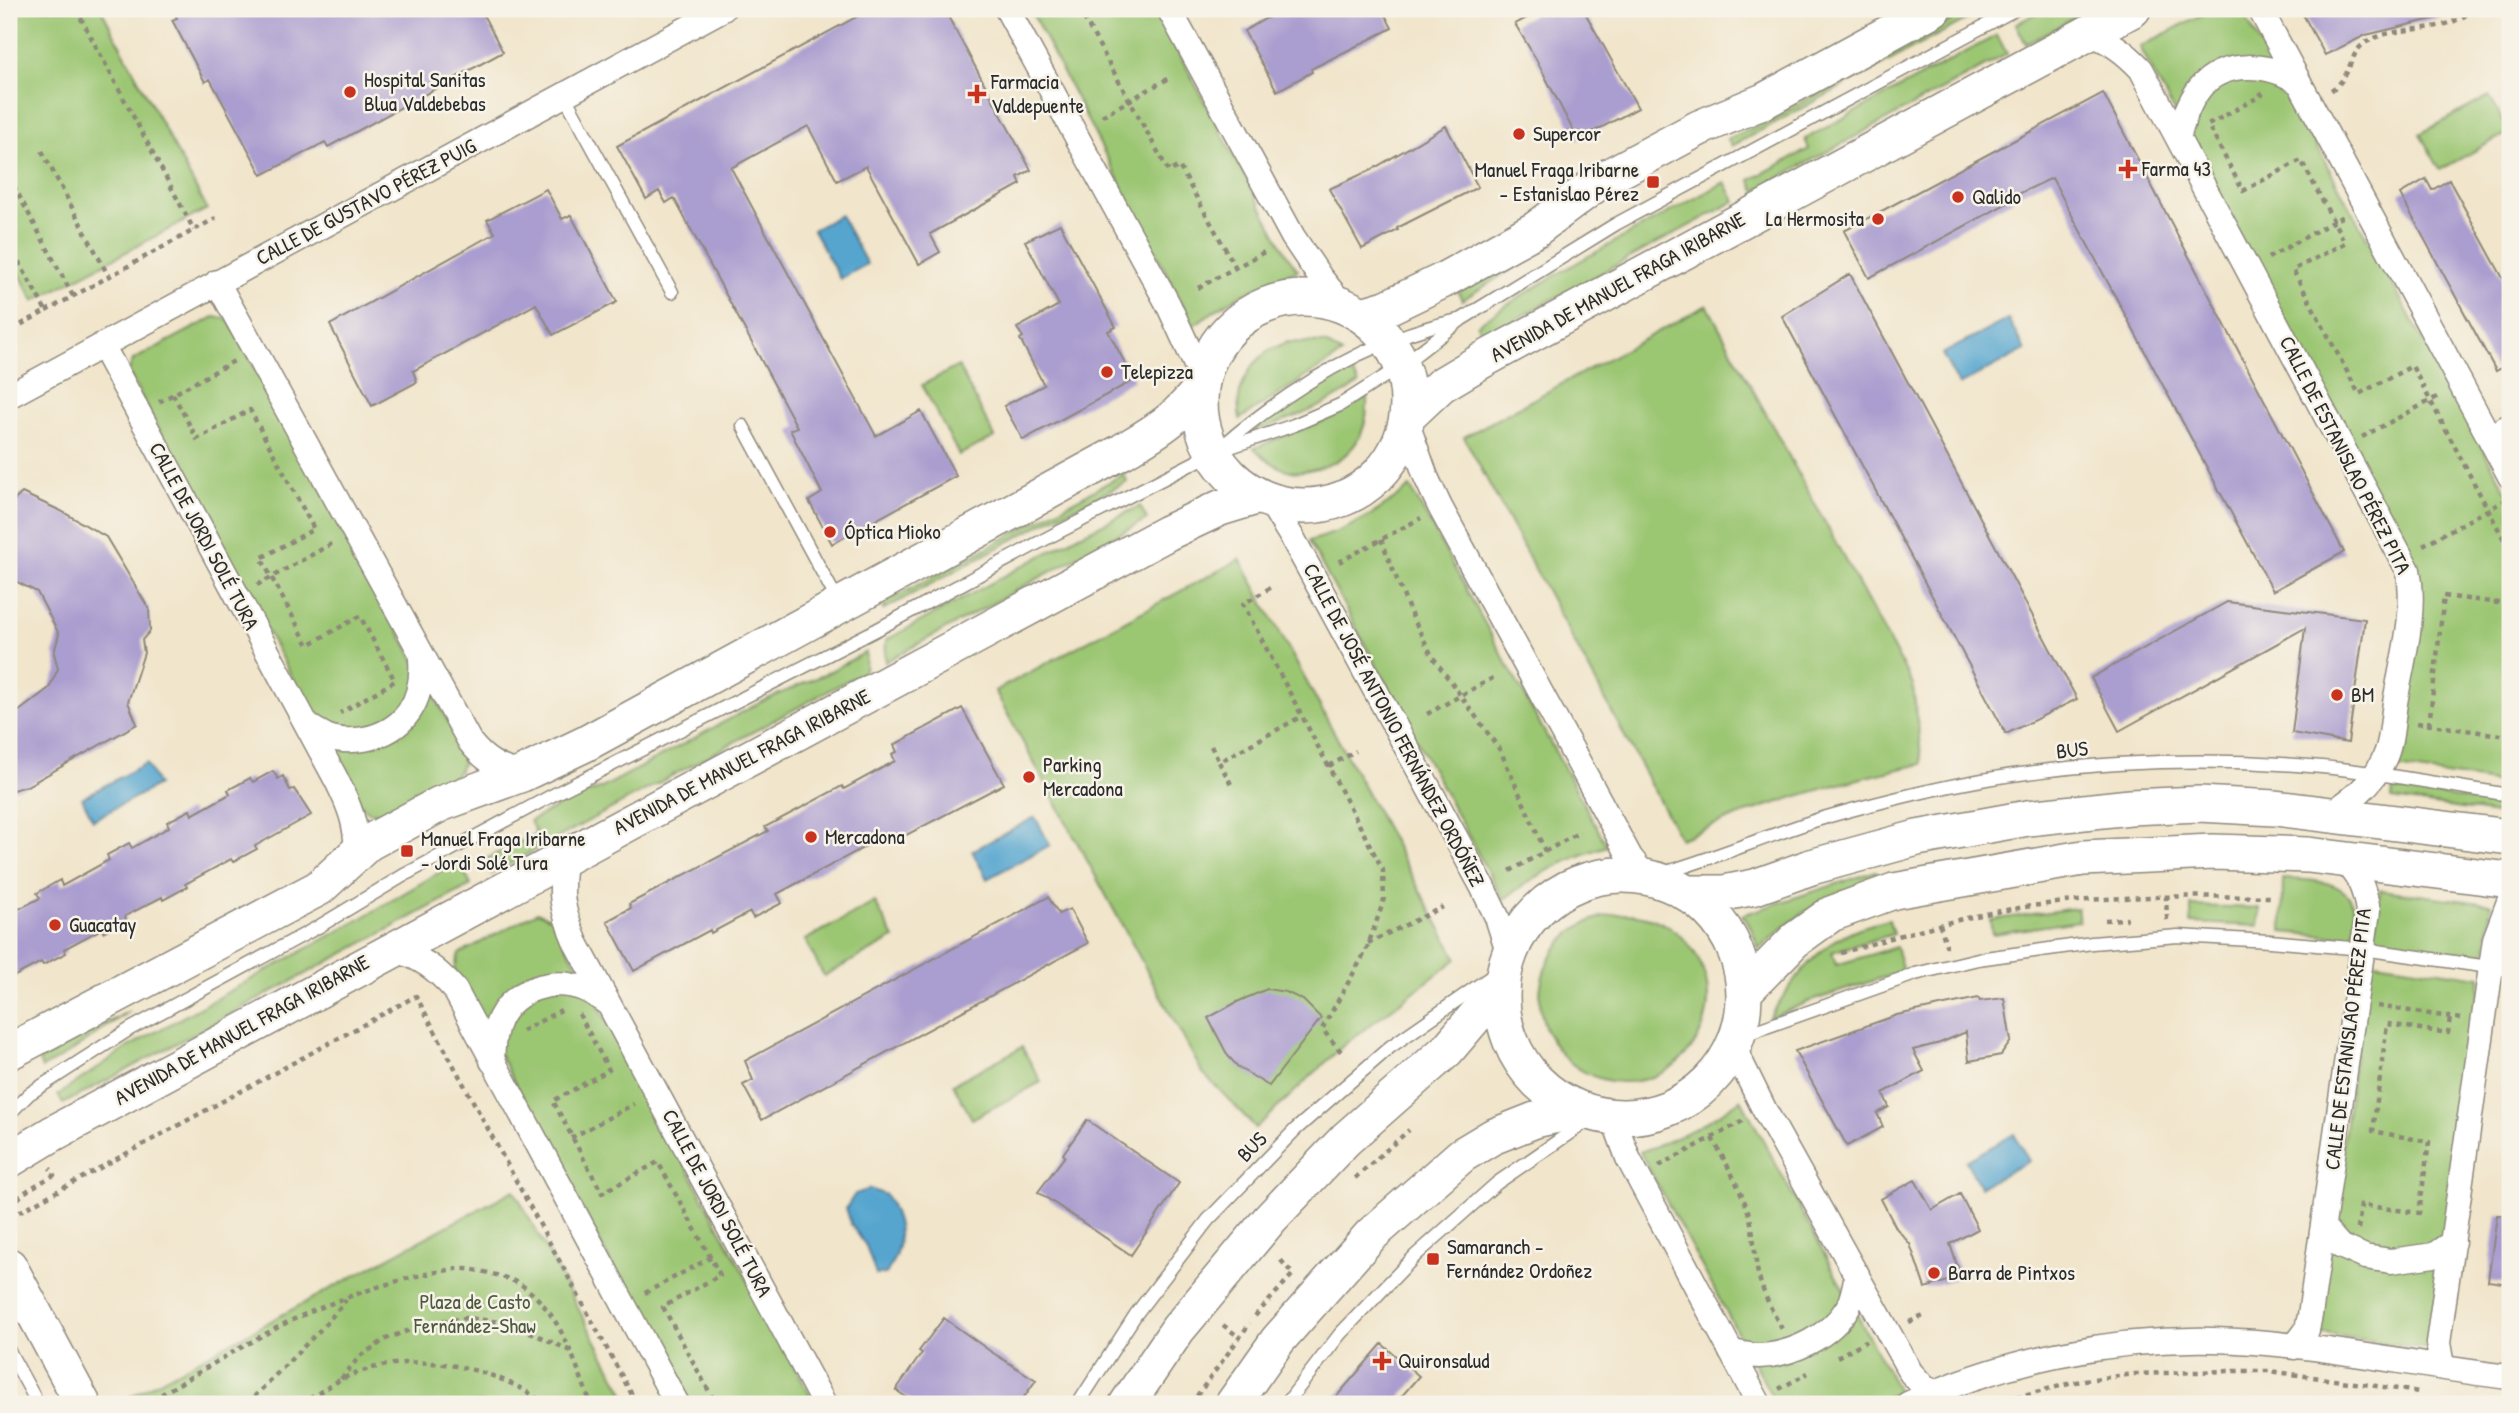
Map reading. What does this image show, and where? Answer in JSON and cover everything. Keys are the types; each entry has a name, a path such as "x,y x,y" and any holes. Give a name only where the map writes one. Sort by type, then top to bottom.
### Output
{"street":[{"name":"CALLE DE GUSTAVO PÉREZ PUIG","path":"9,396 723,9"},
{"path":"1007,9 1172,313 1201,383 1201,421 1213,453 1232,477 1264,498 1306,506 1354,495 1379,475 1390,461 1407,420 1408,400 1395,353 1320,277 1293,237 1169,9"},
{"path":"9,1052 319,888 369,843 446,800 522,774 585,744 1123,451 1170,422 1184,410 1201,383 1209,357 1220,340 1257,308 1292,298 1309,298 1352,310 1406,299 1536,229 1600,181 1699,128 1764,101 1933,9"},
{"name":"AVENIDA DE MANUEL FRAGA IRIBARNE","path":"1407,420 1441,385 1483,360 2133,9"},
{"path":"2260,9 2500,431 2510,476"},
{"name":"CALLE DE ESTANISLAO PÉREZ PITA","path":"2088,33 2108,40 2127,54 2140,69 2408,569 2411,590 2408,624 2388,748 2376,774 2363,790 2330,814"},
{"path":"2178,138 2187,110 2200,88 2211,78 2230,70 2265,67 2288,75 2300,83"},
{"path":"217,282 454,715 476,750 497,767 522,774"},
{"name":"CALLE DE JORDI SOLÉ TURA","path":"102,345 350,808 356,830 356,853"},
{"path":"1407,420 1426,477 1440,507 1630,857 1647,876"},
{"name":"AVENIDA DE MANUEL FRAGA IRIBARNE","path":"9,1160 393,948 1167,533 1220,508 1264,498"},
{"name":"CALLE DE JOSÉ ANTONIO FERNÁNDEZ ORDÓÑEZ","path":"1264,498 1293,538 1482,886 1497,917 1505,968"},
{"path":"307,725 327,736 355,741 376,736 399,725 421,690 421,656"},
{"path":"1127,1404 1178,1329 1270,1219 1346,1139 1447,1050 1505,968 1525,924 1548,899 1578,883 1597,876 1618,874 1647,876 1688,892 1724,893 1755,887 1811,867 1917,838 2040,817 2130,807 2199,804 2275,807 2510,837"},
{"path":"1745,990 1795,940 1831,914 1894,891 2082,858 2213,852 2342,859 2510,880"},
{"name":"CALLE DE JORDI SOLÉ TURA","path":"565,856 560,883 564,914 576,943 824,1404"},
{"name":"CALLE DE ESTANISLAO PÉREZ PITA","path":"2294,1347 2307,1329 2368,911 2365,892 2358,876 2342,859"},
{"path":"1233,1404 1278,1340 1371,1236 1462,1156 1492,1137 1535,1120 1597,1114 1638,1118 1684,1102 1720,1070 1736,1042 1745,990 1741,965 1729,934 1714,915 1688,892"},
{"path":"2445,1368 2438,1343 2501,969 2495,939 2510,899"},
{"path":"393,948 430,964 455,990 677,1404"},
{"path":"1505,968 1503,1016 1513,1047 1530,1074 1553,1095 1597,1114 1628,1158 1758,1402"},
{"path":"492,1061 493,1037 504,1012 516,997 548,985 566,984 585,989 608,1003"},
{"path":"1736,1042 1765,1110 1887,1331 1911,1373 1924,1387 1934,1392"},
{"path":"2323,1227 2340,1246 2365,1257 2392,1261 2434,1255 2453,1242"},
{"path":"12,1254 83,1404"},
{"path":"1731,1352 1757,1356 1780,1353 1820,1335 1838,1321 1849,1306 1857,1275"},
{"path":"1908,1404 1934,1392 2022,1363 2132,1343 2214,1340 2294,1347 2510,1377"}],"lane":[{"path":"1213,453 1256,417 1301,386 1395,353 1462,319 1616,224 2016,9"},
{"path":"564,94 672,292"},
{"path":"9,1114 29,1094 130,1029 318,927 406,874 1213,453 1317,415 1355,396 1420,329 1462,319"},
{"path":"743,426 834,594 835,607"},
{"name":"BUS","path":"1647,876 1695,864 1821,819 1924,792 2028,774 2139,763 2210,761 2293,765 2376,774 2510,795"},
{"path":"1736,1042 1914,974 2003,955 2092,943 2178,936 2363,949 2501,969"},
{"name":"BUS","path":"1078,1404 1136,1314 1208,1220 1296,1129 1390,1046 1505,968"},
{"path":"9,1095 29,1094"},
{"path":"1286,1404 1340,1334 1416,1255 1497,1183 1597,1114"},
{"path":"9,1350 38,1404"}],"path":[{"path":"76,9 194,230"},
{"path":"1079,9 1169,172 1179,166 1236,268"},
{"path":"2323,94 2341,84 2354,56 2365,43 2388,34 2438,26 2467,15 2473,9"},
{"path":"1102,116 1169,79"},
{"path":"2262,95 2208,125 2243,191 2301,160 2345,243 2293,271 2359,394 2412,366 2510,551"},
{"path":"42,151 109,276"},
{"path":"9,177 73,296"},
{"path":"2264,260 2347,214"},
{"path":"9,331 216,218"},
{"path":"9,244 46,311"},
{"path":"1198,288 1268,250"},
{"path":"151,406 244,355"},
{"path":"2361,438 2445,393"},
{"path":"173,394 197,439 250,410 314,529 261,558 307,645 360,616 395,681 339,712 344,721"},
{"path":"2419,547 2505,500"},
{"path":"1339,562 1422,517"},
{"path":"1381,539 1409,610 1432,656 1500,750 1545,851"},
{"path":"252,587 339,540"},
{"path":"2428,725 2444,596 2506,604 2510,573"},
{"path":"1270,588 1243,604 1383,870 1384,900 1368,943 1322,1029 1343,1054"},
{"path":"1427,714 1493,678"},
{"path":"1219,762 1303,716"},
{"path":"2412,722 2507,736"},
{"path":"1211,746 1231,784"},
{"path":"1329,766 1356,751"},
{"path":"1510,871 1580,832"},
{"path":"1840,953 1930,927 2033,906 2180,896 2272,897"},
{"path":"1368,943 1443,907"},
{"path":"19,1212 415,996 638,1404"},
{"path":"504,1012 516,1034 573,1003 609,1070 553,1101 602,1193 658,1162 720,1276 663,1307 716,1404"},
{"path":"2371,1006 2469,1020"},
{"path":"2355,1252 2361,1205 2420,1213 2429,1142 2372,1131 2387,1024 2448,1033 2450,1017"},
{"path":"565,1141 638,1102"},
{"path":"1660,1166 1744,1120"},
{"path":"1346,1186 1409,1130"},
{"path":"1712,1138 1748,1210 1758,1272 1768,1303 1807,1373"},
{"path":"12,1254 10,1208 19,1197 54,1175"},
{"path":"1270,1266 1283,1251"},
{"path":"643,1294 722,1252"},
{"path":"144,1404 289,1322 346,1299 409,1279 458,1269 494,1275 522,1285 550,1312 570,1350 591,1404"},
{"path":"247,1404 325,1325 346,1299"},
{"path":"1230,1315 1222,1326 1239,1337"},
{"path":"1829,1361 1887,1331 1926,1315"},
{"path":"340,1380 360,1356 388,1338 432,1322 467,1318 510,1323 542,1340 570,1350"},
{"path":"301,1404 340,1380 384,1365 419,1362 470,1368 514,1384 545,1404"},
{"path":"1758,1402 1818,1367"},
{"path":"1987,1404 2085,1380 2136,1374 2215,1371 2270,1371 2420,1392"},
{"path":"2210,1404 2220,1398"}],"green space":[{"path":"9,9 101,9 207,209 34,301 9,255"},
{"path":"1030,9 1155,9 1287,255 1298,270 1243,294 1191,327 1184,307"},
{"path":"1973,9 1984,10 1732,146 1727,139 1764,123"},
{"path":"2045,9 2091,9 2026,44 2016,24"},
{"path":"2212,9 2241,9 2510,498 2508,784 2396,768 2417,577 2140,47"},
{"path":"1997,35 2007,54 1755,191 1750,180 1809,149 1805,139"},
{"path":"2489,96 2509,132 2440,170 2420,134"},
{"path":"1725,182 1735,201 1483,337 1477,325 1507,305 1599,250"},
{"path":"1556,242 1462,300 1458,292"},
{"path":"1707,305 1913,685 1922,764 1799,796 1739,815 1680,839 1464,437"},
{"path":"214,317 228,319 464,750 465,759 457,774 381,813 369,812 360,804 128,372 133,360"},
{"path":"1288,342 1325,343 1342,354 1240,419 1239,400 1248,373 1268,351"},
{"path":"958,366 995,437 959,455 922,385"},
{"path":"1350,368 1359,384 1307,412 1251,432 1298,397"},
{"path":"1367,397 1362,432 1349,451 1330,464 1305,471 1291,471 1280,468 1254,448 1335,416"},
{"path":"1124,474 1127,482 1047,521 883,610 884,603"},
{"path":"1410,487 1607,846 1552,868 1503,900 1309,541 1362,520"},
{"path":"1140,506 1147,519 885,662 886,640 1078,536"},
{"path":"1240,559 1457,959 1345,1044 1256,1128 1202,1072 995,691"},
{"path":"866,652 865,671 491,874 484,860 536,834 530,821 568,801 602,788 761,702 825,674"},
{"path":"2393,789 2505,804 2504,815 2392,799"},
{"path":"459,861 471,885 63,1104 58,1095 128,1047 348,926"},
{"path":"1876,871 1879,879 1843,891 1814,906 1759,949 1751,928 1742,915"},
{"path":"2283,879 2326,883 2344,892 2355,910 2353,938 2282,932"},
{"path":"2380,890 2491,904 2485,959 2373,945"},
{"path":"875,902 894,938 824,976 805,940"},
{"path":"2191,906 2260,908 2259,926 2191,923"},
{"path":"2077,908 2079,921 1992,934 1990,920"},
{"path":"537,912 552,919 815,1404 686,1404 454,969 459,954"},
{"path":"1624,914 1656,921 1671,928 1683,939 1694,951 1701,966 1708,998 1701,1030 1694,1045 1683,1057 1671,1068 1656,1075 1624,1082 1592,1075 1577,1068 1565,1057 1554,1045 1547,1030 1540,998 1547,966 1554,951 1565,939 1577,928 1592,921"},
{"path":"1889,920 1893,934 1832,952 1836,965 1896,947 1903,971 1808,1002 1768,1019 1795,979 1829,945 1857,929"},
{"path":"2368,961 2481,977 2430,1349 2317,1333"},
{"path":"129,1011 69,1053 42,1068 39,1061"},
{"path":"1022,1047 1041,1082 972,1119 953,1084"},
{"path":"1741,1099 1898,1391 1874,1404 1776,1404 1640,1152 1693,1130"},
{"name":"Plaza de Casto Fernández-Shaw","path":"514,1190 630,1404 127,1404 124,1400"}],"water":[{"path":"840,215 867,264 840,279 813,230"},
{"path":"2008,319 2025,350 1959,385 1942,354"},
{"path":"146,763 158,785 93,820 82,798"},
{"path":"1035,817 1050,845 987,879 972,851"},
{"path":"2014,1134 2029,1161 1980,1187 1966,1161"},
{"path":"870,1189 886,1195 898,1225 899,1244 886,1274 876,1275 866,1246 851,1224 846,1208 855,1194"}],"building":[{"name":"Hospital Sanitas Blua Valdebebas","path":"172,9 480,9 503,52 328,147 325,142 262,175 210,79 205,82 172,20 177,18"},
{"path":"871,9 944,9 1031,170 1018,177 1021,184 930,234 940,252 919,264 866,166 837,181 808,126 731,168 876,436 921,411 956,476 832,544 809,501 822,493 790,430 797,427 674,198 666,203 659,191 646,199 617,146"},
{"path":"1289,9 1382,9 1392,28 1311,69 1312,72 1277,91 1244,31"},
{"path":"1544,9 1583,9 1638,108 1578,140 1515,24"},
{"path":"2300,9 2440,9 2441,17 2366,35 2325,55"},
{"path":"2103,93 2344,552 2273,591 2052,178 2012,197 2013,200 1869,278 1844,231"},
{"path":"1446,126 1478,187 1362,249 1329,189 1371,170"},
{"path":"2426,179 2432,190 2449,180 2510,291 2510,363 2496,371 2400,194"},
{"path":"546,189 562,219 571,215 617,302 553,335 536,304 413,371 417,382 372,406 330,325 495,233 487,220"},
{"path":"1060,224 1116,327 1108,331 1134,380 1023,440 1004,406 1044,385 1017,328 1059,305 1025,241"},
{"path":"1850,274 2077,699 2006,734 1782,316"},
{"path":"22,493 61,511 106,537 149,609 150,631 142,640 144,653 128,702 137,724 27,786 9,791 9,719 49,688 58,669 54,653 59,634 37,592 9,578 9,505"},
{"path":"2227,602 2365,619 2348,743 2292,733 2305,628 2119,731 2091,678"},
{"path":"962,708 1004,784 895,841 892,835 886,838 885,836 777,894 782,903 753,918 750,912 711,933 710,930 634,971 607,921 631,908 629,904 768,831 765,827 895,761 892,754 897,752 894,745"},
{"path":"273,771 278,779 283,776 290,790 294,789 311,815 255,846 257,849 233,862 231,859 185,884 187,887 125,916 126,920 103,932 101,929 64,949 66,953 43,965 41,962 9,979 9,914 40,898 37,893 60,880 62,886 109,860 107,855 129,843 132,848 169,827 167,822 190,810 192,815 230,794 228,790 250,778 253,782"},
{"path":"1048,897 1059,914 1070,909 1088,943 762,1120 743,1085 753,1080 745,1061"},
{"path":"1267,989 1286,992 1303,1000 1321,1018 1269,1086 1239,1068 1228,1056 1208,1018"},
{"path":"1978,998 1980,1001 2004,998 2011,1041 2001,1055 1969,1061 1966,1032 1913,1050 1924,1071 1883,1093 1889,1107 1877,1113 1883,1127 1847,1146 1795,1051 1897,1015"},
{"path":"1087,1120 1179,1183 1131,1255 1038,1192"},
{"path":"1915,1180 1932,1210 1960,1194 1978,1229 1950,1244 1961,1277 1925,1288 1910,1244 1896,1228 1881,1199"},
{"path":"2497,1215 2510,1216 2510,1284 2488,1281"},
{"path":"944,1318 1036,1380 1019,1404 916,1404 896,1390 922,1353 919,1351"},
{"path":"1382,1344 1419,1376 1395,1404 1330,1404"}],"place":[{"name":"Hospital Sanitas Blua Valdebebas","path":"350,92"},
{"name":"Farmacia Valdepuente","path":"977,94"},
{"name":"Supercor","path":"1519,134"},
{"name":"Farma 43","path":"2128,169"},
{"name":"Manuel Fraga Iribarne - Estanislao Pérez","path":"1653,182"},
{"name":"Qalido","path":"1958,197"},
{"name":"La Hermosita","path":"1878,219"},
{"name":"Telepizza","path":"1107,372"},
{"name":"Óptica Mioko","path":"830,532"},
{"name":"BM","path":"2337,695"},
{"name":"Parking Mercadona","path":"1029,777"},
{"name":"Mercadona","path":"811,837"},
{"name":"Manuel Fraga Iribarne - Jordi Solé Tura","path":"407,851"},
{"name":"Guacatay","path":"55,925"},
{"name":"Samaranch - Fernández Ordoñez","path":"1433,1259"},
{"name":"Barra de Pintxos","path":"1934,1273"},
{"name":"Quironsalud","path":"1382,1361"}]}
